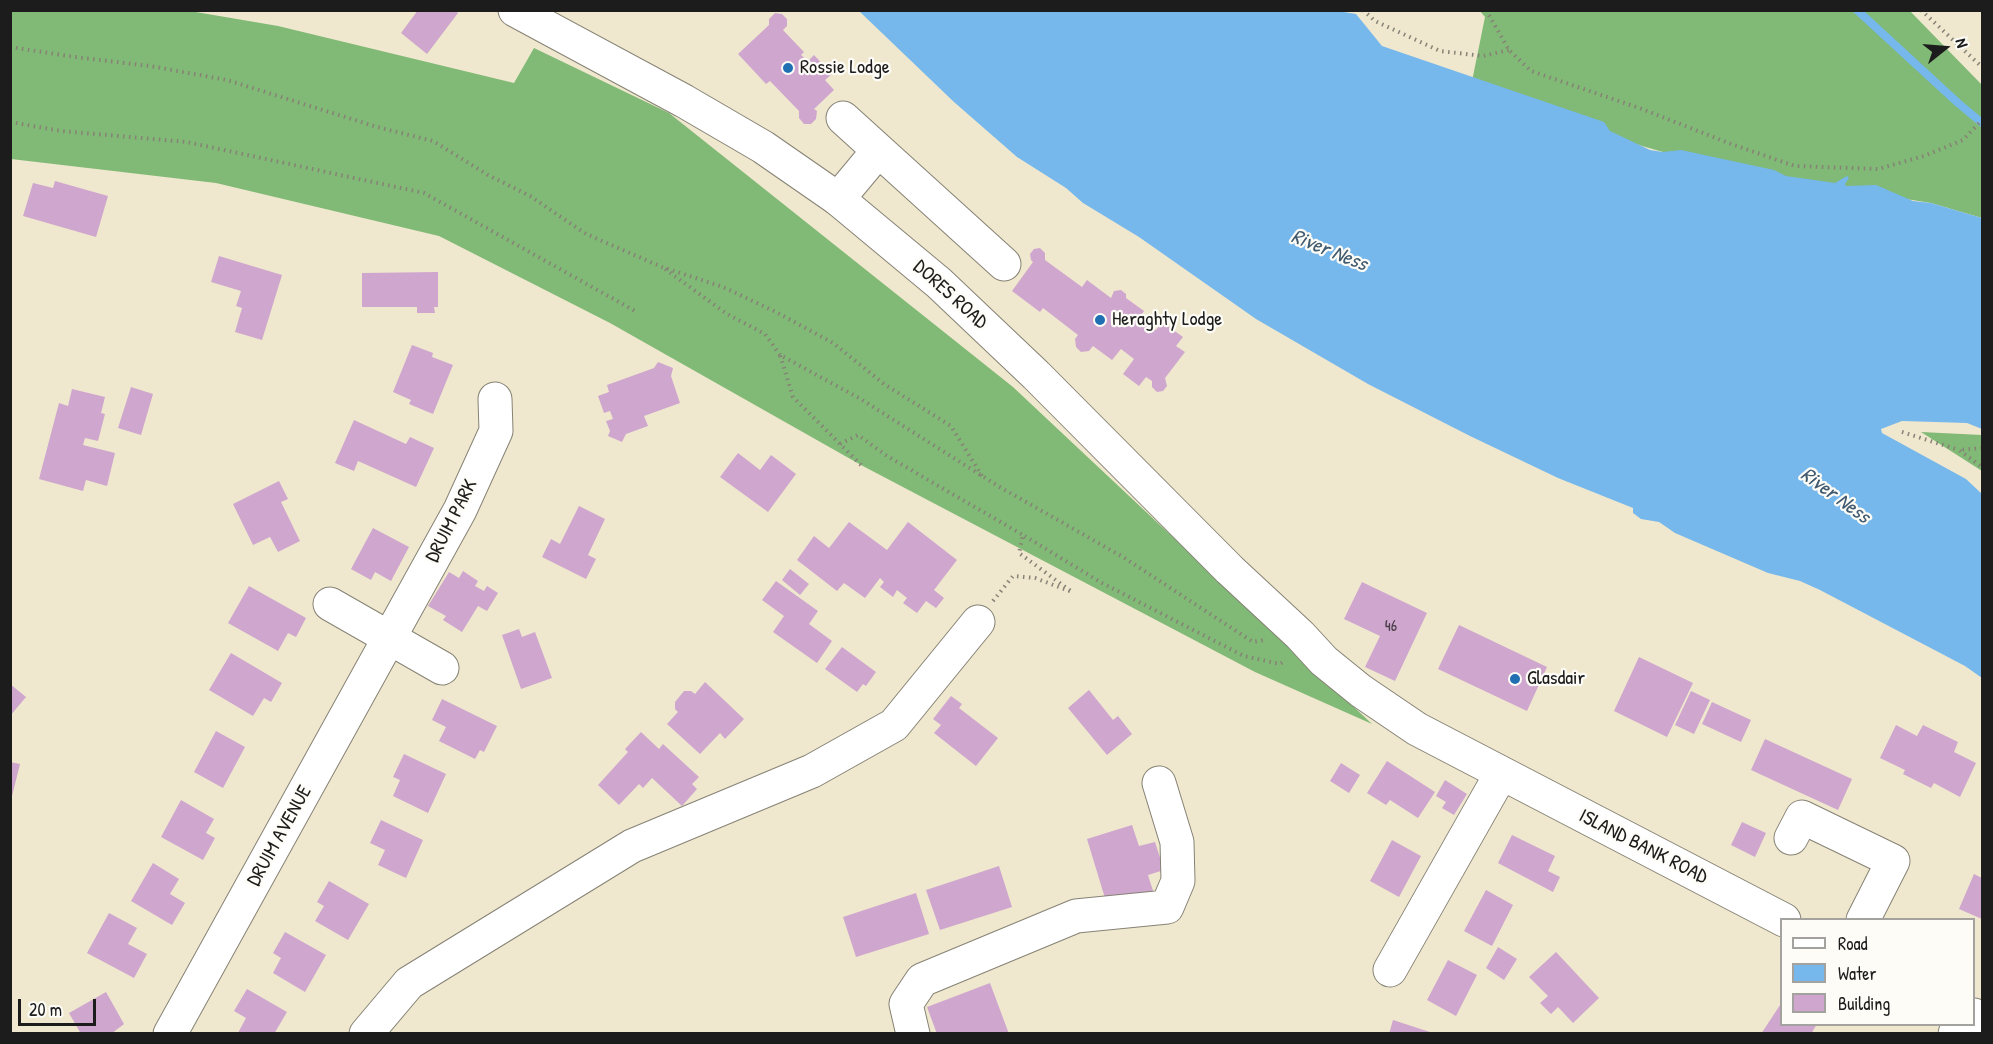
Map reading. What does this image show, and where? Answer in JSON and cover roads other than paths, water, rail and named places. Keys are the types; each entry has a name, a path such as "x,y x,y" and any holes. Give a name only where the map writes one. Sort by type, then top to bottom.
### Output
{"street":[{"name":"DORES ROAD","path":"514,10 684,101 744,136 838,199 939,283 1311,647"},
{"path":"843,118 1004,264"},
{"path":"838,199 878,151"},
{"name":"DRUIM PARK","path":"389,638 460,510 496,431 495,399"},
{"path":"330,604 442,668"},
{"path":"366,1034 409,983 632,846 812,771 894,724 978,622"},
{"name":"DRUIM AVENUE","path":"170,1034 389,638"},
{"name":"ISLAND BANK ROAD","path":"1311,647 1361,691 1418,729 1780,918"},
{"path":"1390,970 1501,774"},
{"path":"913,1034 906,1004 922,980 1076,916 1167,907 1178,880 1177,842 1159,783"},
{"path":"1791,838 1802,817 1893,861 1864,918"}],"water":[{"name":"River Ness","path":"1332,10 1356,14 1382,46 1604,122 1610,131 1650,150 1663,152 1681,150 1774,170 1786,176 1835,183 1847,176 1849,178 1846,186 1876,185 1913,201 1931,203 1982,218 1982,429 1967,423 1902,421 1881,429 1882,433 1966,479 1982,494 1982,678 1965,666 1820,590 1800,581 1768,573 1675,533 1659,522 1641,519 1633,513 1633,508 1558,478 1470,436 1368,384 1256,319 1139,237 1083,203 1066,188 1017,157 954,102 859,11"}],"waterway":[{"path":"1857,10 1982,123"}],"place":[{"name":"Rossie Lodge","path":"788,68"},
{"name":"Heraghty Lodge","path":"1100,320"},
{"name":"Glasdair","path":"1515,679"}]}
